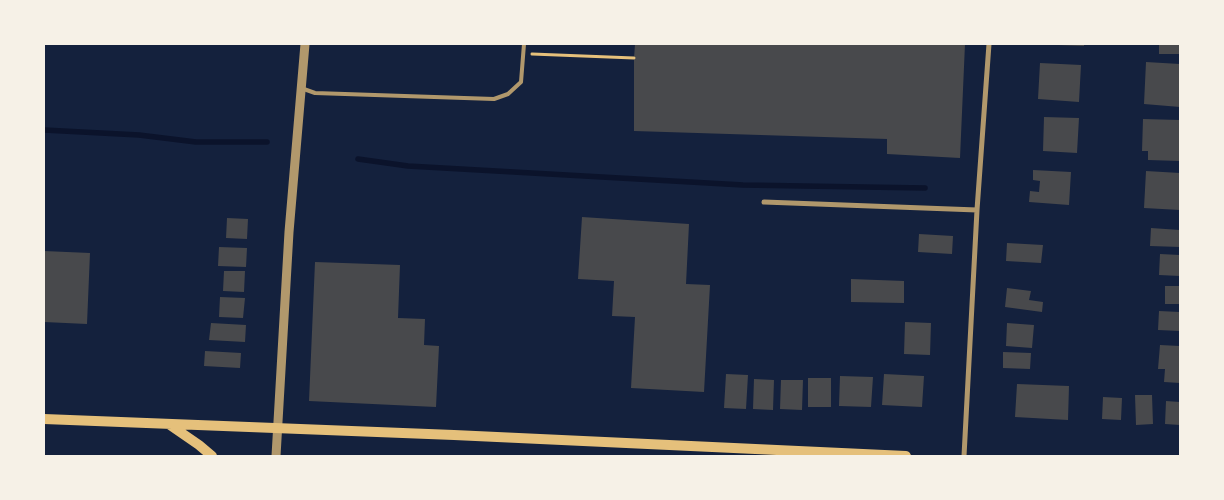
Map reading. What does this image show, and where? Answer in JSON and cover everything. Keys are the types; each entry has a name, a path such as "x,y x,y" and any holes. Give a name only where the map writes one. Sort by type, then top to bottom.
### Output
{"main road":[{"path":"44,418 454,435 716,451 906,456"},
{"path":"169,424 212,456"}],"street":[{"path":"276,456 289,232 305,44"},
{"path":"964,456 977,210 989,44"},
{"path":"764,202 977,210"}],"lane":[{"path":"301,88 316,93 494,99 508,94 521,82 524,44"}],"path":[{"path":"524,53 634,58"}],"building":[{"path":"635,44 965,44 960,158 887,154 887,139 634,131"},
{"path":"1084,44 1084,46 1058,45"},
{"path":"1159,44 1180,44 1180,54 1159,54"},
{"path":"1146,62 1180,64 1180,107 1144,104"},
{"path":"1040,63 1081,65 1079,102 1038,99"},
{"path":"1044,117 1079,118 1077,153 1043,151"},
{"path":"1143,119 1180,120 1180,161 1148,160 1148,151 1142,151"},
{"path":"1033,170 1071,172 1069,205 1029,202 1030,191 1039,192 1040,181 1033,180"},
{"path":"1146,171 1180,173 1180,210 1144,208"},
{"path":"582,217 689,224 686,284 710,285 704,392 631,388 635,317 612,316 614,281 578,279"},
{"path":"227,218 248,219 247,239 226,238"},
{"path":"1151,228 1180,230 1180,247 1150,246"},
{"path":"919,234 953,236 952,254 918,252"},
{"path":"1007,243 1043,245 1041,263 1006,261"},
{"path":"219,247 247,248 246,267 218,266"},
{"path":"44,251 90,253 87,324 44,322"},
{"path":"1160,254 1180,255 1180,276 1159,275"},
{"path":"315,262 400,265 398,318 425,319 424,345 439,346 436,407 309,401"},
{"path":"224,271 245,271 244,292 223,291"},
{"path":"851,279 904,281 904,303 851,302"},
{"path":"1165,286 1180,286 1180,304 1165,304"},
{"path":"1007,288 1031,291 1029,300 1043,302 1042,312 1005,307"},
{"path":"220,297 245,298 243,318 219,317"},
{"path":"1159,311 1180,312 1180,331 1158,330"},
{"path":"905,322 931,323 930,355 904,354"},
{"path":"211,323 246,325 245,342 209,340"},
{"path":"1007,323 1034,325 1032,348 1006,346"},
{"path":"1160,345 1180,346 1180,383 1164,382 1165,369 1158,369"},
{"path":"205,351 241,353 240,368 204,366"},
{"path":"1003,352 1031,353 1030,369 1003,368"},
{"path":"726,374 748,375 746,409 724,408"},
{"path":"884,374 924,376 922,407 882,405"},
{"path":"840,376 873,377 871,407 839,406"},
{"path":"808,378 831,378 831,407 808,407"},
{"path":"754,379 774,380 773,410 753,409"},
{"path":"781,380 803,380 802,410 780,409"},
{"path":"1017,384 1069,386 1068,420 1015,417"},
{"path":"1135,395 1152,395 1153,424 1136,425"},
{"path":"1103,397 1122,398 1121,420 1102,419"},
{"path":"1166,401 1180,402 1180,425 1165,424"}],"waterway":[{"path":"44,130 139,135 196,142 267,142"},
{"path":"358,159 408,166 743,185 925,188"}]}
